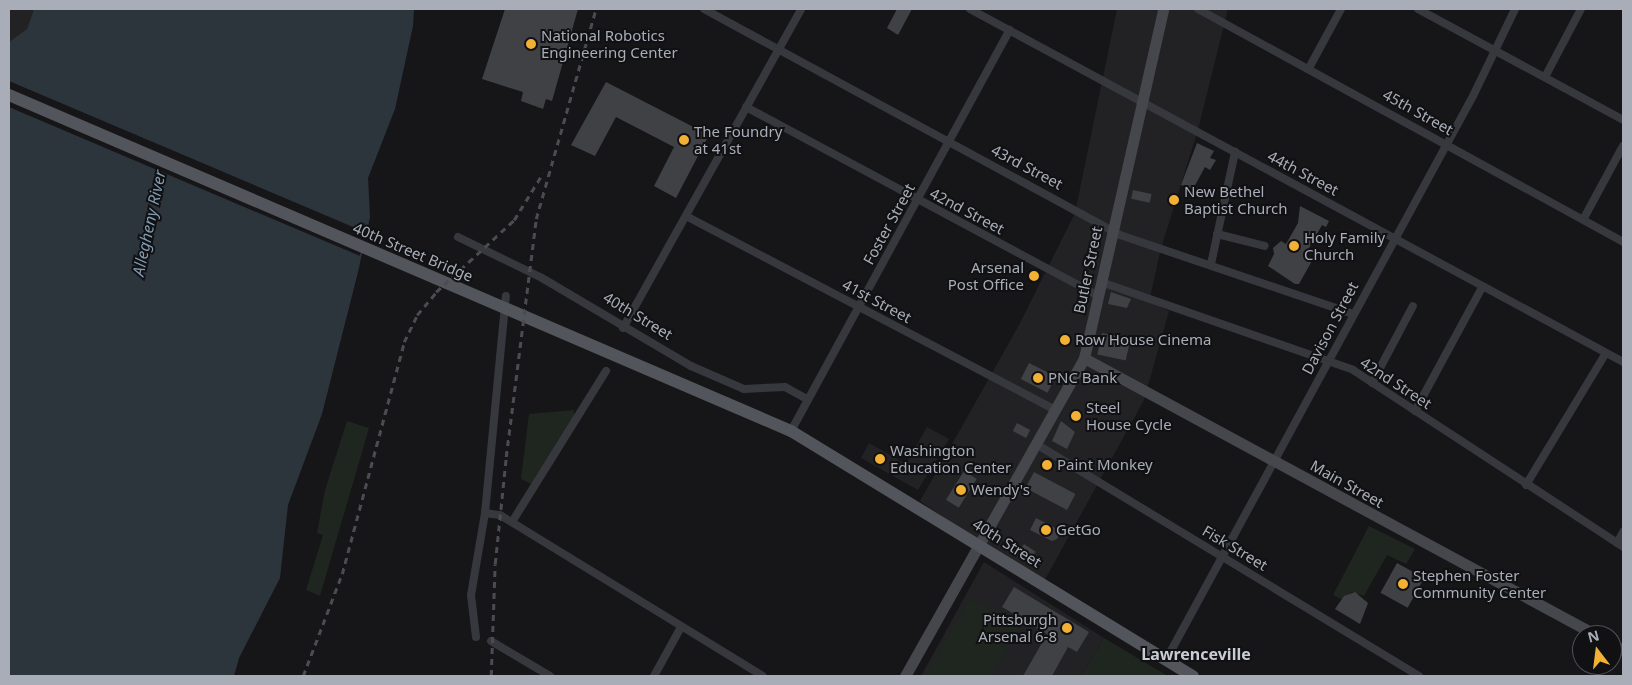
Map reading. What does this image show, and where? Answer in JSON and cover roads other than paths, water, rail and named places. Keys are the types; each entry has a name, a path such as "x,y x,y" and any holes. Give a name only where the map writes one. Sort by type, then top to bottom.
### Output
{"main road":[{"name":"Butler Street","path":"905,676 1084,358 1140,99 1163,9"},
{"name":"40th Street Bridge","path":"9,95 701,391 804,438"},
{"name":"Main Street","path":"1084,358 1577,625"},
{"name":"40th Street","path":"804,438 1193,676"}],"street":[{"name":"43rd Street","path":"704,9 1112,230 1353,314"},
{"path":"623,328 801,9"},
{"name":"44th Street","path":"970,9 1140,99 1623,362"},
{"name":"45th Street","path":"1198,9 1584,218 1623,242"},
{"path":"1309,68 1341,9"},
{"path":"1418,9 1623,120"},
{"name":"Davison Street","path":"1166,660 1445,142 1496,52 1515,9"},
{"path":"1545,77 1581,9"},
{"name":"Foster Street","path":"792,431 808,398 860,307 1010,30"},
{"name":"42nd Street","path":"746,107 1098,296"},
{"path":"1584,218 1623,146"},
{"path":"1210,264 1235,152"},
{"name":"41st Street","path":"686,216 1055,410"},
{"path":"1217,234 1266,246"},
{"name":"40th Street","path":"458,237 542,278 623,328 691,366 744,389 785,387 808,398"},
{"name":"42nd Street","path":"1101,282 1328,361 1372,383 1620,545"},
{"path":"1415,411 1483,286"},
{"path":"476,637 470,595 485,513 506,296"},
{"path":"1372,383 1414,306"},
{"path":"1526,485 1606,353"},
{"path":"512,522 606,371"},
{"name":"Fisk Street","path":"1036,444 1418,676"},
{"path":"485,513 500,514 763,676"},
{"path":"1620,545 1623,532"},
{"path":"654,676 681,627"},
{"path":"491,640 550,676"}],"water":[{"name":"Allegheny River","path":"34,9 414,9 413,26 395,109 368,178 370,217 322,414 288,505 280,578 239,658 234,676 9,676 9,42 27,29"}],"railway":[{"path":"491,676 495,564 506,457 536,219 596,9"},
{"path":"303,676 342,574 404,342 417,315 436,292 514,220 543,173"}],"place":[{"name":"National Robotics Engineering Center","path":"531,44"},
{"name":"The Foundry at 41st","path":"684,140"},
{"name":"New Bethel Baptist Church","path":"1174,200"},
{"name":"Holy Family Church","path":"1294,246"},
{"name":"Arsenal Post Office","path":"1034,276"},
{"name":"Row House Cinema","path":"1065,340"},
{"name":"PNC Bank","path":"1038,378"},
{"name":"Steel House Cycle","path":"1076,416"},
{"name":"Washington Education Center","path":"880,459"},
{"name":"Paint Monkey","path":"1047,465"},
{"name":"Wendy's","path":"961,490"},
{"name":"GetGo","path":"1046,530"},
{"name":"Stephen Foster Community Center","path":"1403,584"},
{"name":"Pittsburgh Arsenal 6-8","path":"1067,628"}],"district":[{"name":"Lawrenceville","path":"1196,654"}]}
